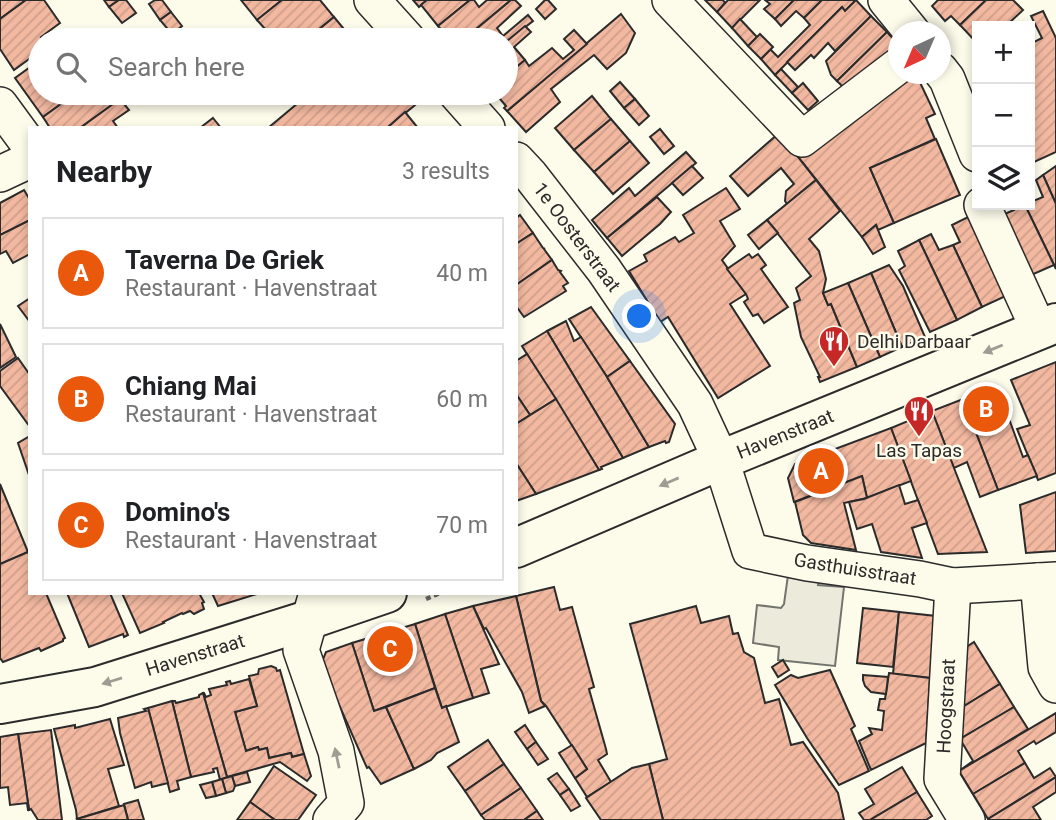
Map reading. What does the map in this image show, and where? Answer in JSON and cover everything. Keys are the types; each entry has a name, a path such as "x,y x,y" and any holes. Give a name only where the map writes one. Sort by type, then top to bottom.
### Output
{"street":[{"path":"372,0 397,28"},
{"path":"670,0 802,139 888,74"},
{"path":"886,0 903,21"},
{"path":"949,84 974,147"},
{"path":"0,105 28,143"},
{"path":"467,105 485,126"},
{"path":"0,174 28,161"},
{"name":"1e Oosterstraat","path":"518,162 604,270 695,404 721,460"},
{"path":"985,210 1047,327"},
{"name":"Havenstraat","path":"518,547 721,460 1047,327"},
{"name":"Gasthuisstraat","path":"721,460 750,551 807,563 953,586 1047,580"},
{"path":"1047,580 1046,667 1056,684"},
{"name":"Hoogstraat","path":"953,586 942,779 967,820"},
{"name":"Havenstraat","path":"0,704 95,687 381,595"},
{"path":"310,619 301,650 336,751 346,803 331,820"}],"shaded area":[{"path":"788,575 819,579 818,585 844,587 835,666 778,660 779,647 753,643 757,605 781,608 784,604"}],"building":[{"path":"0,0 26,0 0,19"},
{"path":"26,0 44,0 60,23 53,28 28,28 28,60 14,70 0,49 0,19"},
{"path":"104,0 119,0 109,7"},
{"path":"119,0 126,0 136,13 122,23 109,7"},
{"path":"162,0 171,12 160,20 149,4"},
{"path":"241,0 282,0 257,20"},
{"path":"282,0 320,0 334,17 321,28 264,28 257,20"},
{"path":"413,0 427,0 419,7"},
{"path":"427,0 470,0 438,26 421,5"},
{"path":"470,0 474,0 479,7 487,0 511,0 477,28 438,26"},
{"path":"511,0 521,6 497,28 477,28"},
{"path":"545,0 556,9 545,19 536,9"},
{"path":"705,0 723,0 725,3 717,12"},
{"path":"728,0 760,0 732,28 717,12"},
{"path":"765,0 794,0 775,19 764,9 770,4"},
{"path":"794,0 822,0 804,18 796,11 781,26 775,19"},
{"path":"822,0 856,0 845,11 842,7 775,75 761,59 770,49 778,57 810,25 804,18"},
{"path":"856,0 871,16 835,51 828,43 814,58 811,55 795,70 787,62 842,7 845,11"},
{"path":"938,0 986,0 960,25 951,16 945,21 932,6"},
{"path":"986,0 1013,0 1023,10 1011,21 972,21 972,38 960,25"},
{"path":"1043,11 1056,38 1056,152 1035,162 1035,42 1042,38 1031,16"},
{"path":"171,12 182,26 167,28 160,20"},
{"path":"621,14 635,33 626,53 607,69 594,55 551,89 560,102 526,132 507,111 518,105 518,102"},
{"path":"528,15 533,21 518,33 518,28 513,28"},
{"path":"871,16 887,32 837,81 831,75 826,61"},
{"path":"334,17 343,28 321,28"},
{"path":"740,19 757,37 748,46 732,28"},
{"path":"525,26 531,32 518,43 518,32"},
{"path":"574,30 587,44 518,102 518,66 525,60 529,66 552,48 563,59 574,50 564,39"},
{"path":"887,32 888,61 846,90 837,81"},
{"path":"760,34 773,47 761,59 748,46"},
{"path":"518,52 525,60 518,66"},
{"path":"28,69 28,96 15,78"},
{"path":"781,69 798,87 792,93 775,75"},
{"path":"620,82 635,99 624,108 610,91"},
{"path":"803,83 818,101 808,110 792,93"},
{"path":"895,84 921,84 935,114 926,118 935,139 870,168 894,223 878,230 876,225 862,237 796,154"},
{"path":"592,96 611,119 574,150 555,128"},
{"path":"635,99 649,116 639,125 624,108"},
{"path":"34,105 60,105 43,117"},
{"path":"60,105 112,105 83,126 49,126 43,117"},
{"path":"112,105 125,105 129,110 113,121 117,126 83,126"},
{"path":"296,105 415,105 389,126 270,126"},
{"path":"514,105 507,111 504,108"},
{"path":"405,112 416,126 389,126"},
{"path":"213,118 219,126 203,126"},
{"path":"611,119 630,141 594,172 574,150"},
{"path":"660,129 674,146 664,154 650,137"},
{"path":"779,133 816,180 787,204 786,191 794,184 781,168 748,196 730,176"},
{"path":"936,139 960,195 894,223 870,168"},
{"path":"630,141 649,163 613,194 594,172"},
{"path":"686,152 696,163 607,238 592,220 629,188 635,196"},
{"path":"692,166 703,178 683,195 672,183"},
{"path":"1056,166 1056,204 1043,175"},
{"path":"1043,175 1056,204 1056,269 1027,210 1035,210 1035,200 1043,197 1036,180"},
{"path":"816,180 840,211 809,239 819,251 826,279 823,293 828,305 831,304 857,367 820,382 801,337 794,303 800,300 796,288 811,276 767,220"},
{"path":"726,188 740,209 720,221 735,246 722,260 746,294 730,304 770,366 718,398 668,317 660,322 629,271 647,261 644,255 675,237 679,242 694,233 683,215"},
{"path":"24,190 28,197 28,221 0,235 0,203"},
{"path":"657,197 671,212 622,256 607,238"},
{"path":"1014,210 1027,210 1054,265 1029,276 1000,216"},
{"path":"520,215 533,233 518,243"},
{"path":"972,215 1010,294 982,307 953,245 960,242 952,225"},
{"path":"767,220 778,233 759,249 748,235"},
{"path":"28,221 28,255 13,263 6,251 0,254 0,235"},
{"path":"876,225 885,247 873,254 862,237"},
{"path":"533,233 552,260 518,284 518,243"},
{"path":"931,234 939,250 953,245 982,307 957,320 919,240"},
{"path":"919,240 957,320 930,332 899,270 905,266 898,251"},
{"path":"749,254 752,258 758,254 766,265 761,269 788,307 764,323 758,314 753,316 744,302 748,299 746,294 727,269"},
{"path":"552,260 568,283 563,286 566,291 524,317 518,309 518,284"},
{"path":"889,265 903,286 925,337 902,347 871,273"},
{"path":"871,273 902,347 880,357 848,283"},
{"path":"848,283 880,357 857,367 831,304 828,305 823,293"},
{"path":"28,299 28,319 18,306"},
{"path":"591,307 630,361 607,377 569,319"},
{"path":"566,321 574,341 581,337 649,447 623,458 547,331"},
{"path":"0,324 16,357 0,368"},
{"path":"547,331 623,458 601,467 602,469 599,470 522,346"},
{"path":"527,354 556,399 530,415 518,397 518,360"},
{"path":"18,358 28,372 28,424 0,386 0,371"},
{"path":"630,361 675,424 669,442 649,447 607,377"},
{"path":"1056,362 1056,473 1038,480 1017,429 1030,425 1011,380"},
{"path":"997,386 1023,457 1028,455 1037,476 998,490 963,399"},
{"path":"518,397 530,415 518,423"},
{"path":"556,399 599,470 536,494 518,466 518,423"},
{"path":"963,399 998,490 980,497 967,462 954,468 932,411"},
{"path":"932,411 987,552 938,554 891,428"},
{"path":"891,428 911,481 867,498 862,476 794,502 788,478 795,464"},
{"path":"28,437 28,472 18,443"},
{"path":"518,466 536,494 518,500"},
{"path":"862,476 867,498 844,503 856,550 811,543 803,535 795,502"},
{"path":"0,484 28,552 0,564"},
{"path":"899,485 905,504 918,500 927,523 912,528 922,558 881,552 872,524 857,529 849,502"},
{"path":"1056,492 1056,551 1026,553 1020,505"},
{"path":"28,552 28,595 47,595 65,638 63,641 41,651 39,648 3,662 0,658 0,564"},
{"path":"554,587 560,610 572,607 594,687 589,689 607,754 598,760 611,782 587,797 575,778 587,769 541,701 516,596"},
{"path":"68,595 111,595 128,635 124,637 123,634 89,647"},
{"path":"123,595 200,595 204,609 194,614 190,611 182,613 140,633"},
{"path":"213,595 254,595 218,606"},
{"path":"516,596 541,701 545,706 529,713 522,692 473,606"},
{"path":"473,606 499,664 481,669 489,693 473,698 445,614"},
{"path":"696,606 701,623 729,616 733,634 738,633 744,652 754,658 765,703 779,699 791,745 803,742 838,793 844,820 663,820 649,764 667,759 630,624"},
{"path":"863,608 899,612 893,667 857,663"},
{"path":"899,612 936,616 930,678 893,674"},
{"path":"445,614 473,698 442,708 415,624"},
{"path":"415,624 435,688 374,711 352,643"},
{"path":"974,642 1000,684 961,708 965,648"},
{"path":"352,643 374,711 386,707 414,769 381,784 369,767 367,768 321,664 326,652"},
{"path":"783,660 789,670 778,677 772,667"},
{"path":"271,666 277,671 280,670 304,754 292,757 291,753 269,758 267,748 259,750 258,747 246,751 235,712 257,706 249,676 258,674 259,669"},
{"path":"830,670 855,726 851,729 869,771 839,785 775,685 791,675 798,678"},
{"path":"889,673 930,678 926,743 871,770 859,741 872,734 869,728 882,730 884,711 878,710 880,699 885,699"},
{"path":"863,675 888,677 886,694 871,692 865,686"},
{"path":"249,679 257,706 235,712 246,751 258,747 259,750 267,748 269,758 291,753 292,757 304,754 311,776 307,781 280,762 227,777 203,693 206,697 211,695 209,689 227,685 226,682 230,681 231,684"},
{"path":"1000,684 1014,707 960,739 961,708"},
{"path":"435,688 442,708 446,706 459,742 414,769 386,707"},
{"path":"203,693 227,777 220,780 217,768 213,769 214,772 191,777 172,701 176,703 199,697"},
{"path":"172,701 191,777 177,781 179,789 170,792 148,708"},
{"path":"1014,707 1028,729 959,771 973,761 960,739"},
{"path":"148,708 168,783 152,787 151,782 135,788 118,718 146,711 144,709"},
{"path":"1056,713 1056,732 1018,751 1025,763 973,794 959,771"},
{"path":"110,719 124,765 108,769 119,806 77,819 54,729 75,725 75,728"},
{"path":"525,725 536,742 527,749 515,732"},
{"path":"51,730 62,820 38,820 31,809 29,810 18,734"},
{"path":"18,734 29,810 27,803 10,805 8,787 0,788 0,737"},
{"path":"488,740 504,764 465,791 448,767"},
{"path":"536,742 548,759 538,765 527,749"},
{"path":"572,745 587,769 575,778 559,753"},
{"path":"1025,763 1034,778 1050,768 1056,777 988,819 973,794"},
{"path":"504,764 521,788 481,815 465,791"},
{"path":"649,764 663,820 601,820 586,798 632,768"},
{"path":"274,766 316,795 298,820 275,820 250,802"},
{"path":"902,767 917,792 870,820 864,820 859,813 874,804 865,789"},
{"path":"247,772 250,782 235,786 232,776"},
{"path":"557,773 569,789 560,795 548,779"},
{"path":"232,776 235,786 233,791 226,793 222,779"},
{"path":"1056,777 1056,792 1033,807 1041,820 988,820 988,819"},
{"path":"222,779 226,793 216,796 212,782"},
{"path":"212,782 216,796 206,798 200,785"},
{"path":"521,788 537,811 524,820 485,820 481,815"},
{"path":"569,789 580,806 571,811 560,795"},
{"path":"917,792 932,816 926,820 870,820"},
{"path":"138,800 144,820 128,820 124,804"},
{"path":"250,802 275,820 237,820"},
{"path":"124,805 128,820 77,819"},
{"path":"537,811 543,820 524,820"}],"place":[{"name":"Delhi Darbaar","path":"834,368"},
{"name":"Chiang Mai","path":"986,409"},
{"name":"Las Tapas","path":"919,438"},
{"name":"Taverna De Griek","path":"821,471"},
{"name":"Domino's","path":"390,649"}]}
